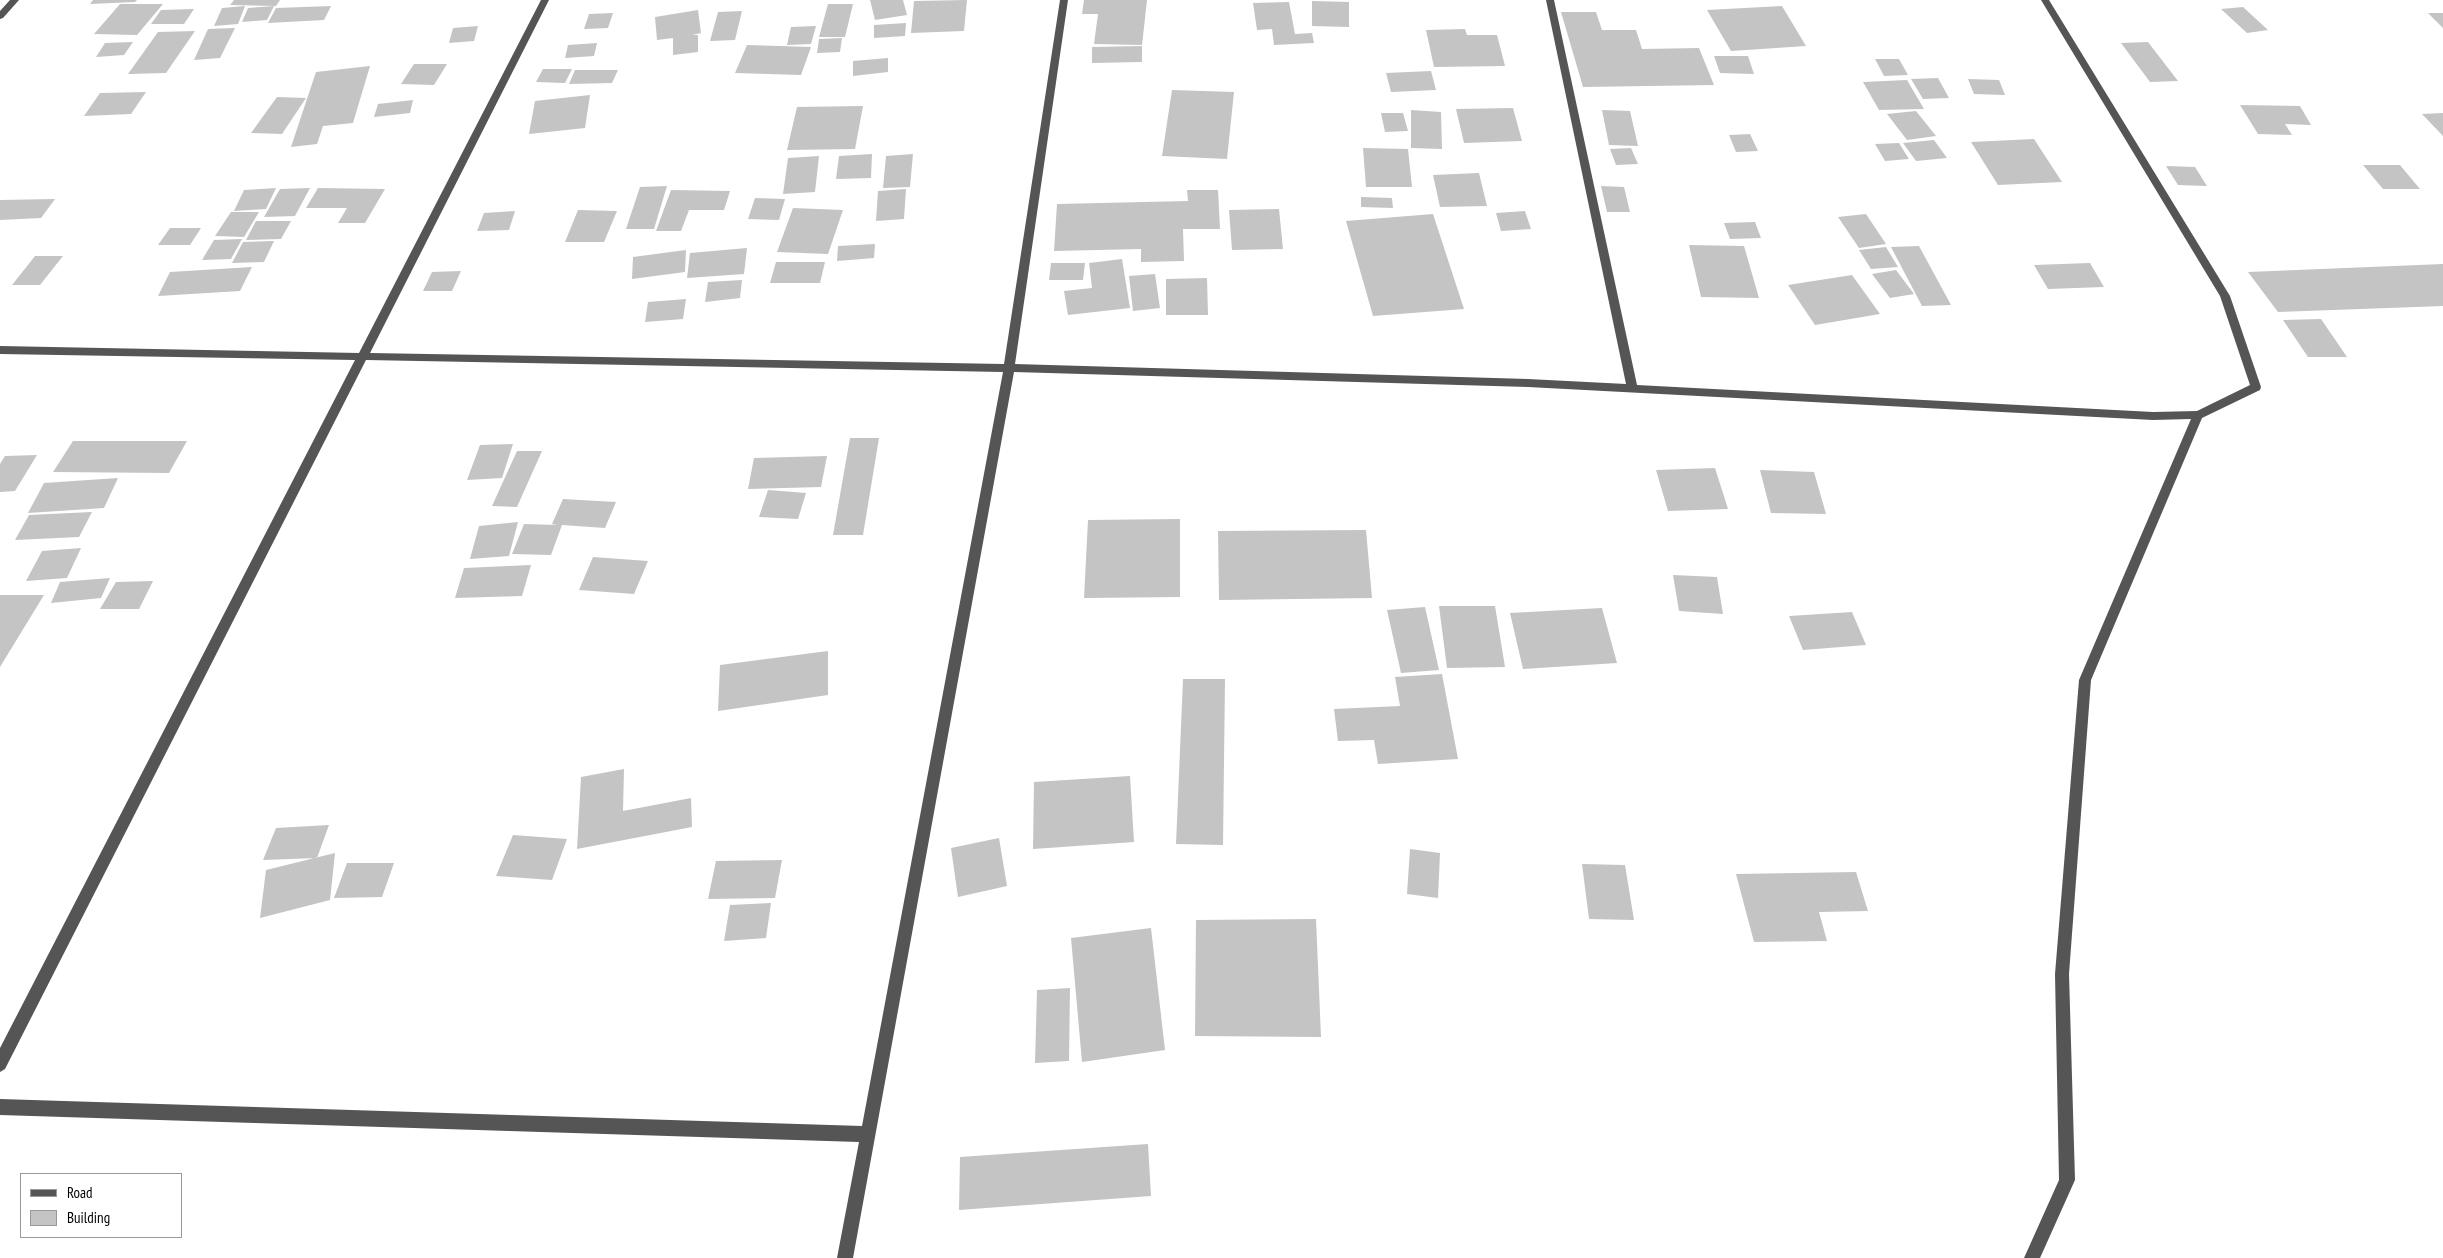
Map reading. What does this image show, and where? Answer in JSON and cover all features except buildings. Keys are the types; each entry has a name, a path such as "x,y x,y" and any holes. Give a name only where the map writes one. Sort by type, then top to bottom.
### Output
{"street":[{"path":"0,16 15,0"},
{"path":"0,1064 360,357 545,0"},
{"path":"845,1258 1009,368 1064,0"},
{"path":"1550,0 1632,389"},
{"path":"0,350 1009,368 1528,383 2153,416 2198,414 2256,387 2225,296 2045,0"},
{"path":"2032,1258 2067,1180 2062,974 2086,680 2198,414"},
{"path":"0,1107 868,1134"}]}
